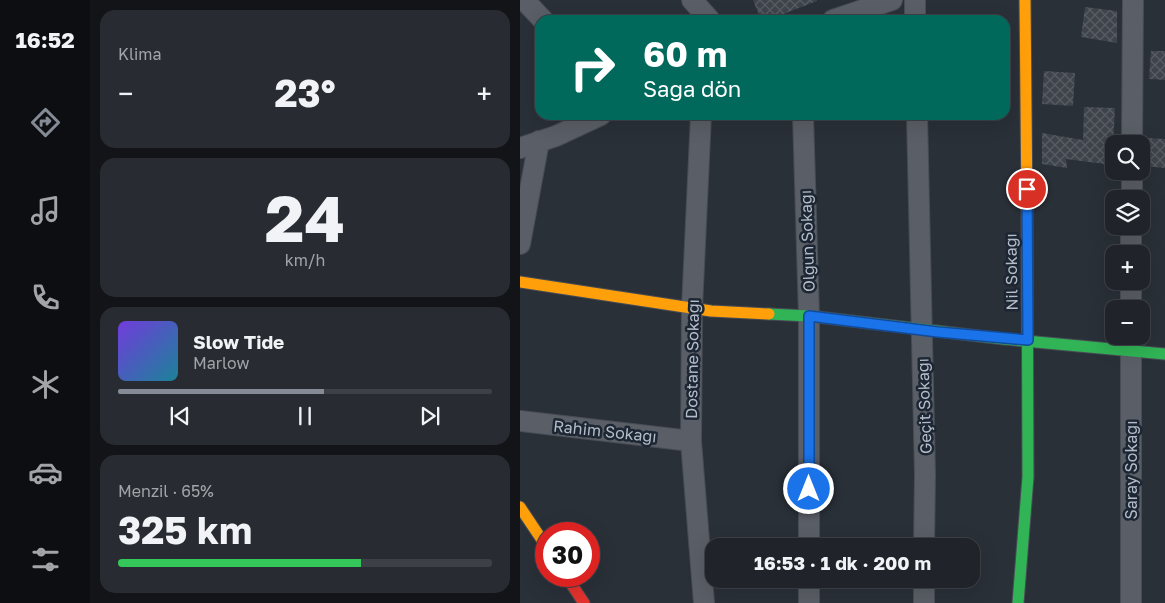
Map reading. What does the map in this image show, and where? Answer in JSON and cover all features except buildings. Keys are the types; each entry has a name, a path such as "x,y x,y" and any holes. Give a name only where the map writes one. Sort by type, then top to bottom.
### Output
{"street":[{"path":"524,0 538,15"},
{"path":"692,0 706,15"},
{"path":"848,15 892,0"},
{"path":"915,0 916,15"},
{"name":"Nil Sokağı","path":"1018,603 1028,478 1025,0"},
{"path":"1132,135 1133,0"},
{"path":"520,148 556,136 590,120"},
{"name":"Dostane Sokağı","path":"701,120 692,308 691,440 704,603"},
{"name":"Olgun Sokağı","path":"803,120 809,316 809,538"},
{"name":"Geçit Sokağı","path":"917,120 925,476 924,538"},
{"path":"520,244 540,141"},
{"path":"520,282 711,311 809,316 922,330 1028,340 1105,343"},
{"name":"Saray Sokağı","path":"1131,345 1131,603"},
{"path":"1134,345 1165,354"},
{"name":"Rahim Sokağı","path":"520,421 691,440"},
{"path":"520,506 535,529"},
{"path":"573,587 584,603"},
{"path":"809,588 809,603"},
{"path":"924,588 924,603"}],"traffic: fast":[{"path":"1018,603 1028,477 1027,210"},
{"path":"769,314 809,316 1004,339 1165,354"}],"traffic: slow":[{"path":"1025,0 1027,210"},
{"path":"520,282 711,311 769,314"},
{"path":"520,507 535,530"}],"traffic: jam":[{"path":"573,587 584,603"}],"route":[{"path":"809,489 809,316 938,332 1028,340 1027,189"}]}
